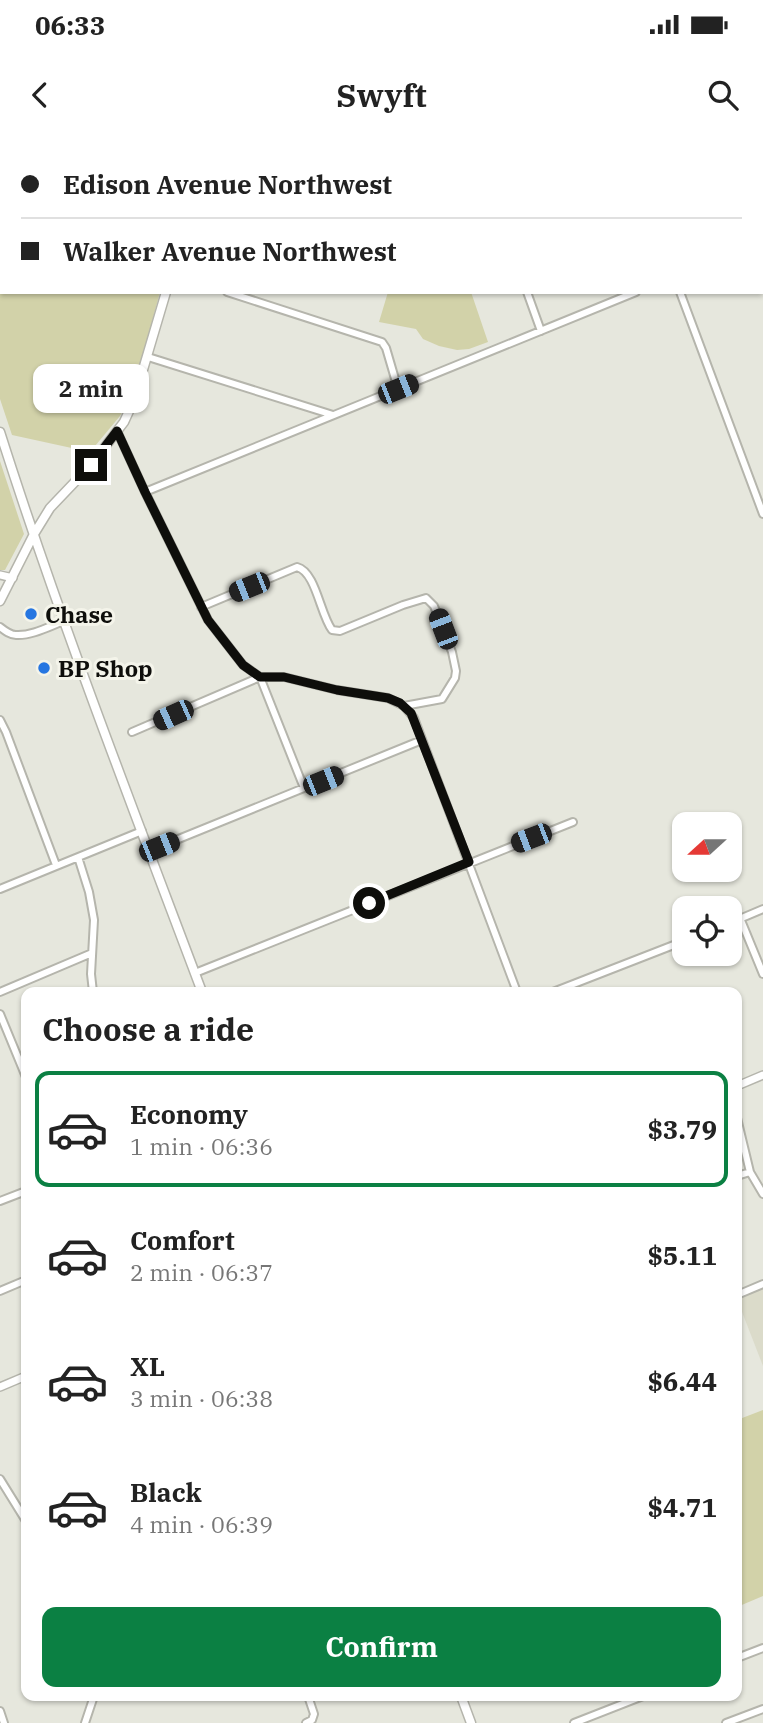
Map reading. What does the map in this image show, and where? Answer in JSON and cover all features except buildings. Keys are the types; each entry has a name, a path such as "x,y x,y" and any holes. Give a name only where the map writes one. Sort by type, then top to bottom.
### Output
{"main road":[{"path":"0,601 50,508 88,469 117,431 134,400 165,294"},
{"path":"0,432 64,621 200,987"},
{"path":"463,1701 471,1723"}],"street":[{"path":"234,294 382,342 398,389"},
{"path":"528,294 541,331"},
{"path":"145,492 631,294"},
{"path":"681,294 763,514"},
{"path":"148,357 333,415"},
{"path":"117,431 208,620 243,665 260,677 304,789"},
{"path":"201,607 297,568 304,569 308,574 322,612 332,630 340,631 426,598 434,606 452,652 455,678 442,699 404,706"},
{"path":"0,575 13,578"},
{"path":"0,627 17,635 64,621"},
{"path":"132,732 260,677 284,677 337,690 388,698 404,706 414,718 515,987"},
{"path":"0,720 56,865"},
{"path":"149,851 422,740"},
{"path":"195,973 573,822"},
{"path":"0,889 142,831"},
{"path":"78,857 94,920 93,987"},
{"path":"742,917 763,909"},
{"path":"742,923 763,974"},
{"path":"567,987 672,946"},
{"path":"0,992 92,953"},
{"path":"0,1014 21,1065"},
{"path":"742,1084 763,1075"},
{"path":"742,1139 750,1172 763,1194"},
{"path":"742,1174 750,1172"},
{"path":"0,1201 21,1193"},
{"path":"0,1291 21,1282"},
{"path":"742,1293 763,1284"},
{"path":"0,1387 21,1378"},
{"path":"0,1479 21,1513"},
{"path":"742,1656 763,1648"},
{"path":"85,1723 92,1701"},
{"path":"306,1723 312,1720 314,1714 310,1701"},
{"path":"574,1723 630,1701"},
{"path":"726,1723 763,1709"},
{"path":"0,1711 4,1723"}],"shaded area":[{"path":"763,1288 763,1366 742,1312 742,1297"}],"green space":[{"path":"0,294 159,294 134,389 120,416 90,452 12,435 0,399"},
{"path":"387,294 472,294 488,342 457,350 423,339 416,329 379,322"},
{"path":"0,461 24,534 5,570 0,570"},
{"path":"763,1410 763,1596 742,1605 742,1418"}],"place":[{"name":"Chase","path":"31,614"},
{"name":"BP Shop","path":"44,668"}],"route":[{"path":"91,465 117,431 208,620 243,665 260,677 284,677 337,690 388,698 400,703 411,713 469,862 369,903"}]}
